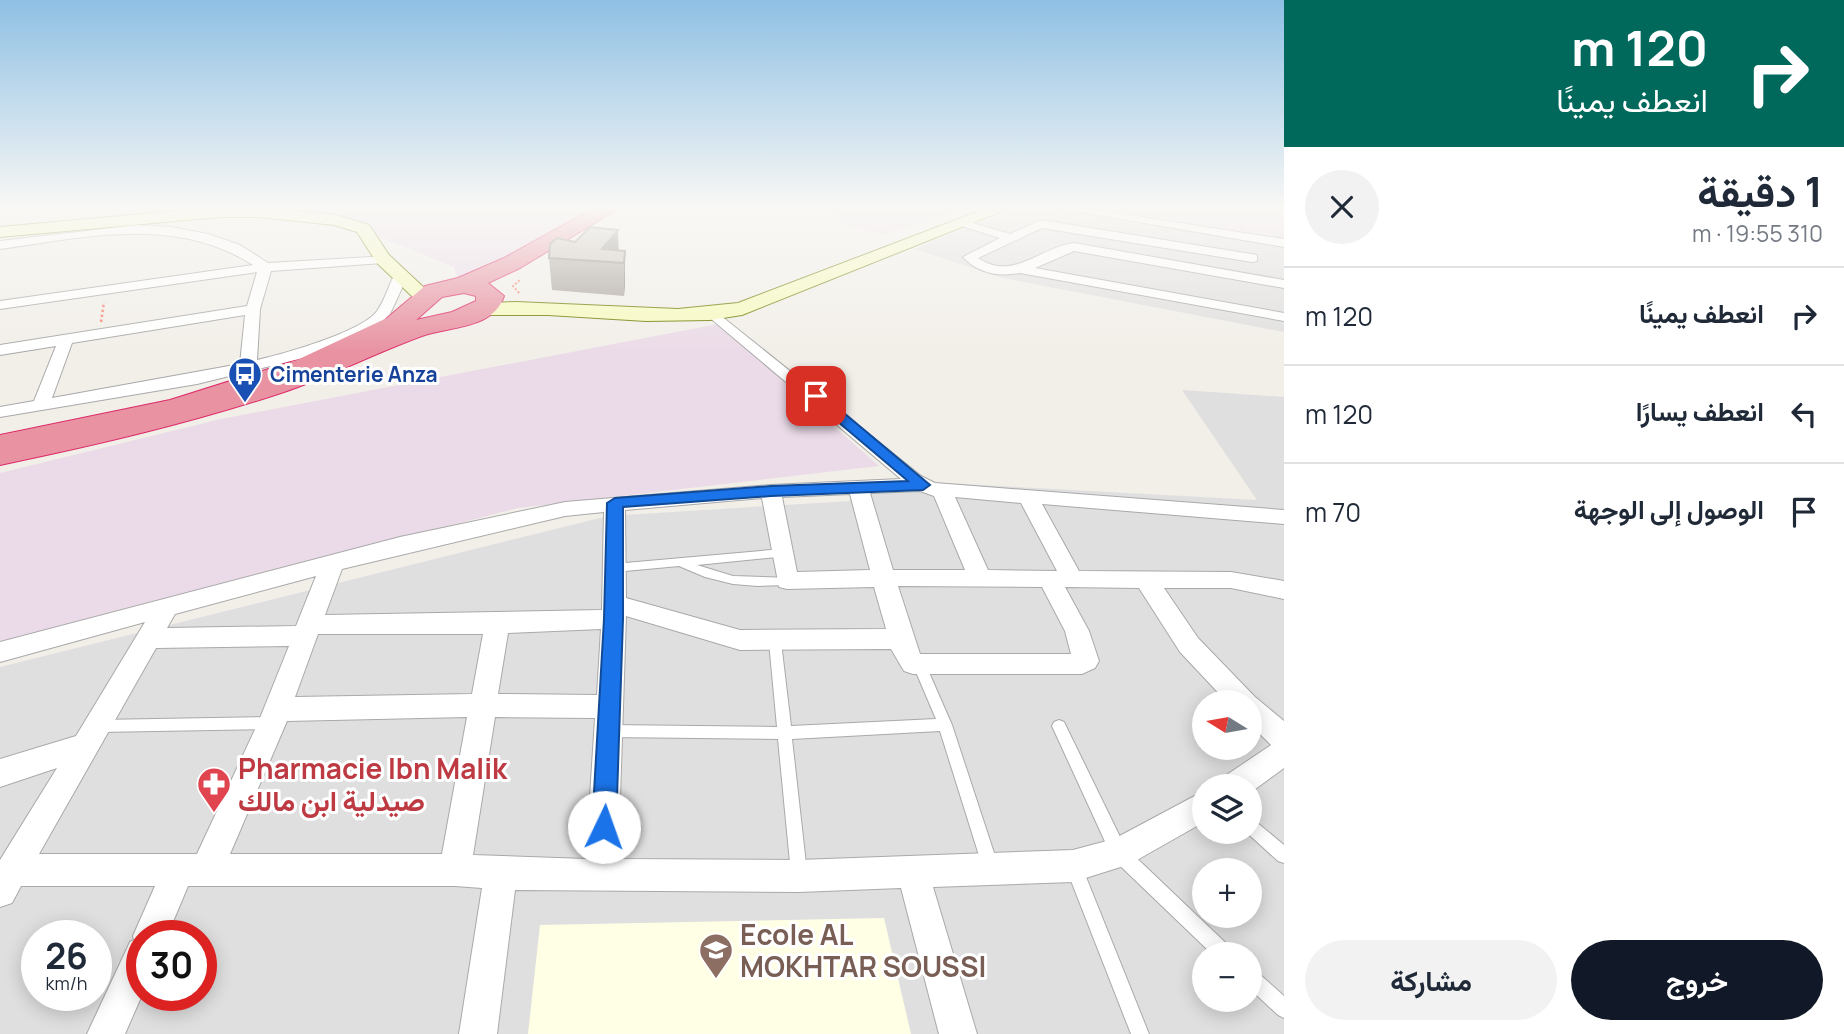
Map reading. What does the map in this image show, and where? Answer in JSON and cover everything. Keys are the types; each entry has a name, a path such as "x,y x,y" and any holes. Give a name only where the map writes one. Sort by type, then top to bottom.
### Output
{"highway":[{"path":"0,445 135,417 242,387 347,349 395,325 426,290 513,263 528,255"},
{"path":"0,454 112,430 233,398 480,303 517,269 541,255"},
{"path":"426,290 424,311 435,316 480,303"},
{"path":"426,290 480,303"}],"street":[{"path":"250,255 265,267"},
{"path":"381,255 426,290"},
{"path":"480,303 526,300 670,316 715,314 742,309 880,255"},
{"path":"972,255 969,257 1006,272 1021,270 1284,317"},
{"path":"1021,270 1051,255"},
{"path":"1068,255 1139,269 1141,291"},
{"path":"1113,255 1253,285 1284,297"},
{"path":"1235,255 1252,258 1255,312"},
{"path":"0,305 265,267 383,259"},
{"path":"248,369 253,309 265,267"},
{"path":"1253,285 1284,284"},
{"path":"0,412 248,369 326,345 370,325 387,307 426,290"},
{"path":"387,307 426,290"},
{"path":"0,350 253,309"},
{"path":"715,314 932,488 980,579"},
{"path":"41,405 66,339"},
{"path":"858,488 901,639 909,660 919,665 1082,664 1086,661 1083,645 1049,579"},
{"path":"0,652 474,528 615,503 771,491 932,488 1029,499 1284,517"},
{"path":"771,491 787,581 885,578 1231,580 1284,590"},
{"path":"1029,499 1073,580"},
{"path":"601,875 609,719 615,503"},
{"path":"160,920 192,872 274,716 332,564"},
{"path":"1146,580 1189,645 1232,690"},
{"path":"7,881 166,609"},
{"path":"151,638 497,624 613,611 740,640 775,642 901,639"},
{"path":"455,870 497,624"},
{"path":"274,716 484,705 609,719"},
{"path":"1262,718 1284,739"},
{"path":"0,773 93,736"},
{"path":"1252,774 1284,752"},
{"path":"7,881 192,872 455,870 601,875 799,876 913,874 1073,866 1119,853 1192,813"},
{"path":"478,1034 501,871"},
{"path":"913,874 958,1034"},
{"path":"106,1034 126,990"}],"lane":[{"path":"614,568 783,553"},
{"path":"679,562 728,581 787,581"},
{"path":"775,642 782,733 799,876"},
{"path":"919,665 945,724 991,868"},
{"path":"93,736 274,716"},
{"path":"609,719 782,733 945,724"},
{"path":"1059,726 1119,853 1212,942"},
{"path":"1262,836 1284,855"},
{"path":"1073,866 1140,1034"},
{"path":"1262,988 1284,1009"}],"path":[{"path":"526,300 513,286 529,274"},
{"path":"99,334 106,290"}],"shaded area":[{"path":"425,255 524,255 460,285 454,267"},
{"path":"933,255 1284,255 1284,332 1003,278"},
{"path":"718,324 879,466 518,508 0,643 0,473 221,419"},
{"path":"1182,390 1284,397 1284,1034 0,1034 0,667 608,516 849,501 870,479 1257,500"},
{"name":"Ecole AL MOKHTAR SOUSSI","path":"884,918 911,1034 528,1034 540,925"}],"building":[{"path":"549,255 625,255 624,263 549,258"}],"place":[{"name":"Cimenterie Anza","path":"245,404"},
{"name":"Pharmacie Ibn Malik صيدلية ابن مالك","path":"214,814"},
{"name":"Ecole AL MOKHTAR SOUSSI","path":"716,980"}],"route":[{"path":"604,827 614,619 615,503 771,491 923,485 906,474 816,396"}]}
